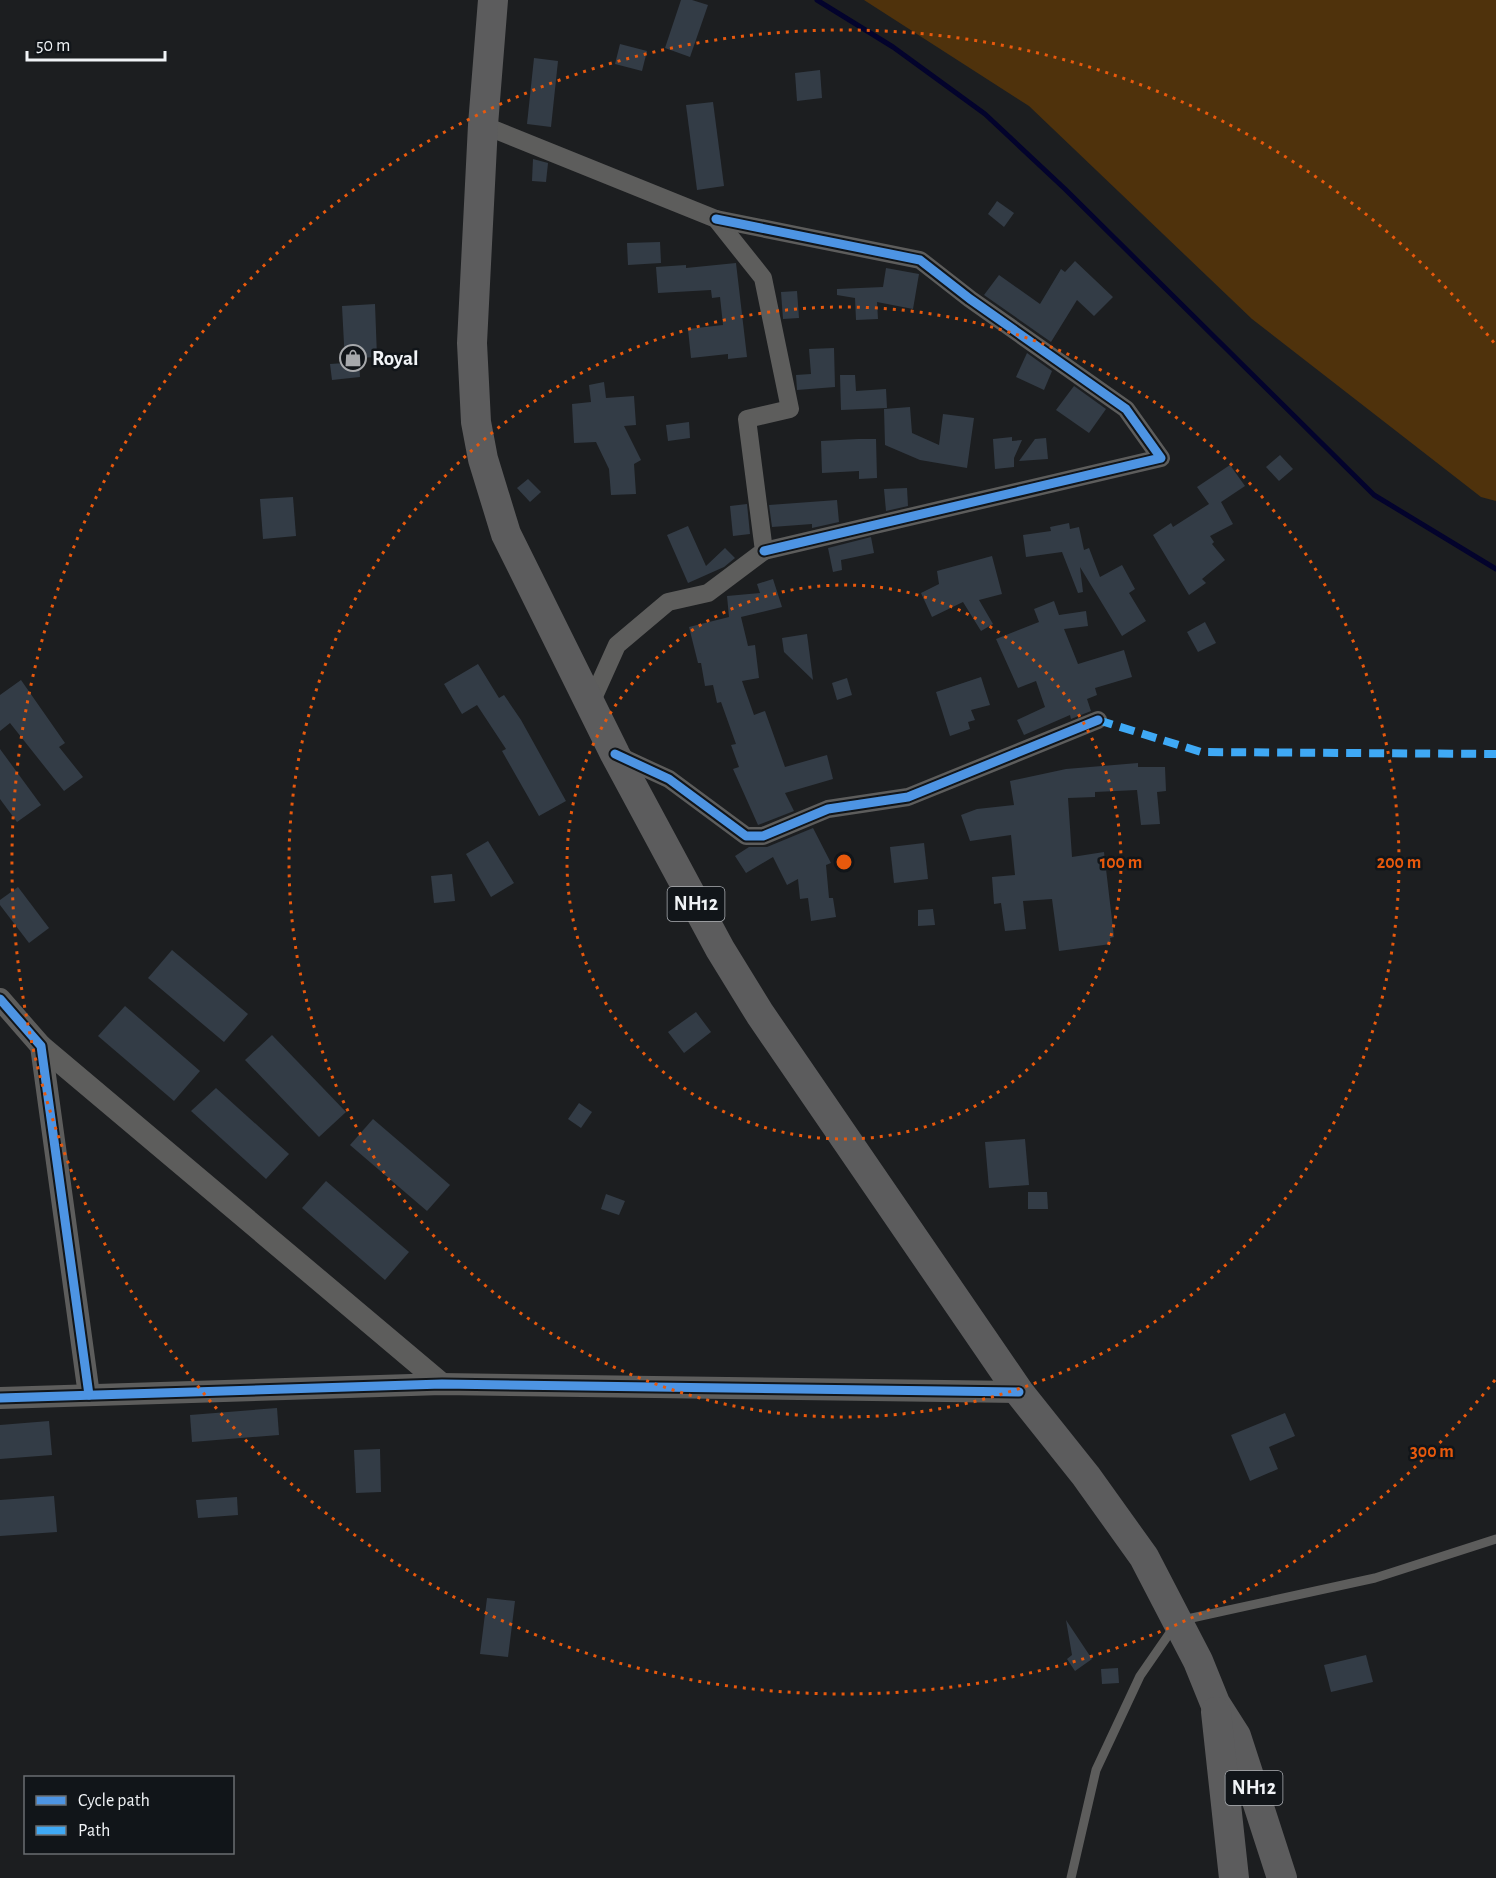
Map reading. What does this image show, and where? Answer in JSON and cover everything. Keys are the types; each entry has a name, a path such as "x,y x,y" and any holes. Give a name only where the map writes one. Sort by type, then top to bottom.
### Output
{"highway":[{"name":"NH12","path":"493,0 483,125 472,343 476,422 486,469 506,534 615,754 720,949 760,1014 1019,1392 1086,1476 1144,1557 1178,1621 1215,1703 1236,1736 1282,1878"},
{"name":"NH12","path":"1215,1703 1234,1878"}],"street":[{"path":"483,125 716,219 920,260 970,299 1126,409 1161,458 764,551 708,593 668,602 617,645 590,705"},
{"path":"716,219 763,278 790,409 747,419 764,551"},
{"path":"615,754 669,778 746,836 763,836 828,809 908,797 1098,720"},
{"path":"0,999 41,1046 442,1384"},
{"path":"41,1046 89,1395"},
{"path":"0,1398 442,1384 1019,1392"}],"lane":[{"path":"1071,1878 1096,1770 1140,1676 1178,1621 1375,1578 1496,1539"}],"shaded area":[{"path":"864,0 1496,0 1496,501 1481,497 1252,319 1029,106"}],"building":[{"path":"681,0 692,0 708,5 690,57 665,48"},
{"path":"620,44 647,51 642,71 615,64"},
{"path":"534,58 558,61 551,127 527,124"},
{"path":"820,70 822,98 797,101 795,73"},
{"path":"713,102 724,186 697,190 686,105"},
{"path":"533,159 548,163 546,182 532,181"},
{"path":"997,201 1014,213 1004,227 988,214"},
{"path":"660,242 661,263 628,265 627,243"},
{"path":"1075,261 1113,297 1094,316 1077,300 1051,342 984,295 999,275 1040,304 1061,269 1065,272"},
{"path":"736,263 747,357 728,359 728,354 691,358 688,329 723,325 720,297 712,298 711,290 658,293 656,267 686,265 686,268"},
{"path":"886,268 919,274 913,309 877,302 878,319 856,320 855,298 837,295 837,289 883,287"},
{"path":"797,291 799,318 783,319 781,292"},
{"path":"375,304 377,357 359,358 360,377 332,380 330,364 345,363 342,306"},
{"path":"834,348 835,387 797,390 796,375 811,374 809,349"},
{"path":"1027,353 1052,371 1044,390 1016,377"},
{"path":"840,375 855,375 856,391 886,389 887,408 841,410"},
{"path":"604,382 606,398 634,396 636,425 624,426 641,460 634,464 636,494 611,495 609,469 596,442 574,443 572,404 591,402 589,385"},
{"path":"1074,386 1106,409 1089,433 1056,410"},
{"path":"910,407 912,433 939,445 943,414 974,418 967,468 920,460 885,445 884,409"},
{"path":"689,422 690,438 668,441 666,425"},
{"path":"1012,437 1012,441 1022,440 1014,458 1014,467 995,469 993,439"},
{"path":"1046,438 1048,459 1019,461 1035,439"},
{"path":"876,439 877,478 859,479 859,471 822,473 821,441"},
{"path":"1280,455 1293,469 1279,481 1266,467"},
{"path":"1230,465 1245,486 1221,502 1233,524 1210,536 1214,542 1212,544 1225,560 1202,579 1206,583 1189,595 1153,535 1171,523 1173,527 1209,504 1197,487"},
{"path":"528,479 541,492 530,502 517,488"},
{"path":"907,488 908,506 886,511 884,489"},
{"path":"293,497 296,536 263,539 260,499"},
{"path":"837,500 839,522 812,528 812,524 772,527 769,505"},
{"path":"747,504 750,534 733,536 730,506"},
{"path":"1069,523 1070,529 1079,527 1084,550 1089,548 1100,577 1122,565 1135,589 1129,593 1146,621 1122,636 1080,567 1083,592 1078,593 1062,552 1026,557 1023,535 1051,531 1050,527"},
{"path":"688,526 706,566 725,548 735,558 724,567 688,583 667,535"},
{"path":"871,537 874,553 841,560 842,570 833,572 828,548"},
{"path":"992,556 1002,594 979,600 993,624 981,631 963,602 932,617 921,593 939,584 937,571"},
{"path":"773,579 782,607 741,617 748,646 755,645 759,678 742,681 754,715 765,711 785,767 827,755 833,779 785,793 794,811 758,825 733,769 739,767 731,745 736,744 721,702 717,703 713,685 705,686 701,663 698,663 689,627 729,617 727,596 760,593 757,584"},
{"path":"1054,601 1059,615 1086,611 1088,626 1064,629 1078,664 1124,650 1132,677 1095,688 1097,695 1087,699 1091,711 1071,719 1070,715 1024,735 1017,720 1045,707 1036,681 1018,688 996,639 1039,622 1034,609"},
{"path":"1205,622 1216,643 1198,652 1187,632"},
{"path":"807,634 813,680 784,652 782,638"},
{"path":"478,664 499,698 504,695 521,720 566,801 539,816 502,751 506,749 477,705 462,714 444,684"},
{"path":"981,677 990,705 971,710 975,720 968,722 970,729 950,736 936,692"},
{"path":"847,678 852,695 837,700 832,683"},
{"path":"21,680 65,743 59,747 83,777 64,791 10,723 0,731 0,695"},
{"path":"0,749 41,805 17,822 0,799"},
{"path":"1138,763 1138,767 1165,767 1166,791 1157,792 1160,824 1141,825 1137,790 1095,792 1095,797 1068,798 1072,857 1104,852 1114,937 1110,938 1111,944 1059,951 1052,899 1023,901 1026,929 1005,931 1001,903 994,904 992,877 1015,875 1011,835 970,841 961,815 977,809 1014,805 1010,781 1066,769"},
{"path":"813,828 831,863 826,865 829,898 833,898 836,917 811,921 808,898 800,899 798,879 787,885 773,857 746,873 735,856 749,847 767,847"},
{"path":"488,841 514,883 491,897 466,854"},
{"path":"924,843 928,879 894,883 890,847"},
{"path":"452,874 455,901 434,903 431,876"},
{"path":"18,887 49,928 29,943 0,905 0,900"},
{"path":"933,909 935,925 918,926 918,910"},
{"path":"172,950 248,1014 224,1042 148,978"},
{"path":"125,1006 200,1071 174,1101 98,1036"},
{"path":"696,1012 711,1032 684,1053 668,1032"},
{"path":"272,1035 346,1112 319,1137 245,1060"},
{"path":"216,1088 289,1154 266,1179 191,1111"},
{"path":"579,1103 592,1112 581,1128 568,1119"},
{"path":"373,1119 450,1185 427,1211 350,1145"},
{"path":"1025,1139 1029,1185 989,1188 985,1142"},
{"path":"326,1181 409,1252 385,1280 302,1208"},
{"path":"1028,1192 1047,1192 1048,1209 1028,1209"},
{"path":"606,1194 625,1201 619,1215 601,1209"},
{"path":"277,1408 279,1435 192,1442 190,1415"},
{"path":"1285,1413 1295,1436 1269,1447 1278,1469 1250,1481 1231,1435"},
{"path":"49,1421 52,1455 0,1459 0,1425"},
{"path":"380,1449 381,1492 356,1493 354,1450"},
{"path":"54,1496 57,1532 0,1536 0,1500"},
{"path":"237,1497 238,1515 198,1518 196,1500"},
{"path":"487,1598 515,1601 508,1657 480,1654"},
{"path":"1066,1620 1092,1659 1075,1671 1067,1659 1072,1655"},
{"path":"1366,1655 1373,1682 1331,1692 1324,1665"},
{"path":"1118,1668 1119,1683 1102,1684 1101,1669"}],"waterway":[{"path":"817,0 893,47 985,114 1065,189 1374,495 1496,569"}],"marked path":[{"path":"1098,720 1201,752 1496,754"}],"cycle path":[{"path":"716,219 920,260 970,299 1126,409 1161,458 764,551"},
{"path":"615,754 669,779 746,836 763,836 828,809 908,797 1098,720"},
{"path":"0,999 41,1046 89,1395"},
{"path":"0,1398 442,1384 1019,1392"}],"place":[{"name":"Royal","path":"353,358"}]}
